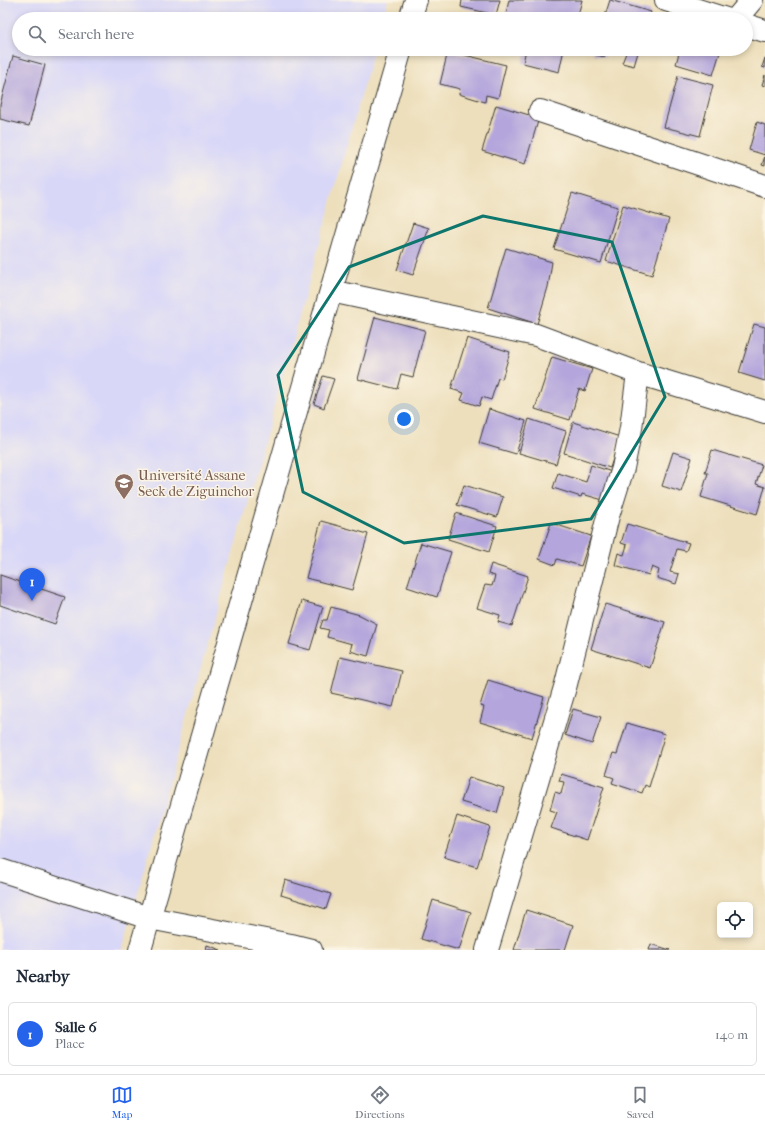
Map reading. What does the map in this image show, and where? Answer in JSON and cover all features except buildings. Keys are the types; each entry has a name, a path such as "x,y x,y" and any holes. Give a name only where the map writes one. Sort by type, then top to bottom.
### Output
{"street":[{"path":"412,12 416,0"},
{"path":"666,0 704,12"},
{"path":"742,12 752,0"},
{"path":"753,27 765,31"},
{"path":"140,950 399,56"},
{"path":"540,110 765,186"},
{"path":"331,291 536,335 638,373 765,412"},
{"path":"487,950 566,684 608,516 622,468 631,428 638,373"},
{"path":"0,870 149,918 311,950"}],"highlighted area":[{"path":"483,216 612,242 665,397 591,519 404,543 303,492 278,375 349,267"}],"shaded area":[{"name":"Université Assane Seck de Ziguinchor","path":"0,0 388,0 385,12 12,12 12,56 372,56 122,950 0,950"}],"place":[{"name":"Université Assane Seck de Ziguinchor","path":"124,500"},
{"name":"Salle 6","path":"32,601"}]}
